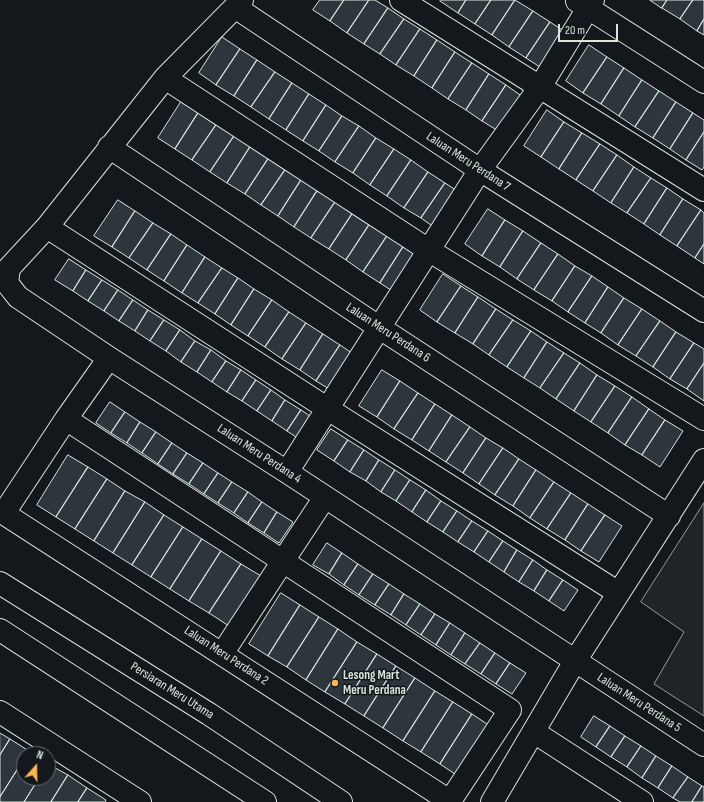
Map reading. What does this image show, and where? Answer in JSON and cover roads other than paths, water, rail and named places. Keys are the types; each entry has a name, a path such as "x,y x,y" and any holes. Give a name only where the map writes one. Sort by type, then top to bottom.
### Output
{"street":[{"path":"401,0 704,190"},
{"path":"288,472 430,251 480,170 540,88 586,3 704,82"},
{"path":"239,4 165,78 47,227 328,409 618,592"},
{"name":"Laluan Meru Perdana 7","path":"239,4 480,170 704,311"},
{"path":"165,78 430,251 704,419"},
{"name":"Laluan Meru Perdana 6","path":"109,147 380,328 669,516"},
{"name":"Laluan Meru Perdana 4","path":"47,227 10,268 6,282 18,297 108,358 288,472 575,661"},
{"path":"2,512 108,358"},
{"path":"66,419 510,710 451,801"},
{"path":"492,802 575,661 704,460"},
{"path":"222,654 325,497"},
{"name":"Laluan Meru Perdana 2","path":"2,512 451,801"},
{"name":"Persiaran Meru Utama","path":"0,583 210,714 341,802"},
{"path":"0,630 265,802"},
{"name":"Laluan Meru Perdana 5","path":"575,661 704,744"},
{"path":"0,712 140,802"},
{"path":"534,732 642,802"}],"place":[{"name":"Lesong Mart Meru Perdana","path":"335,683"}]}
